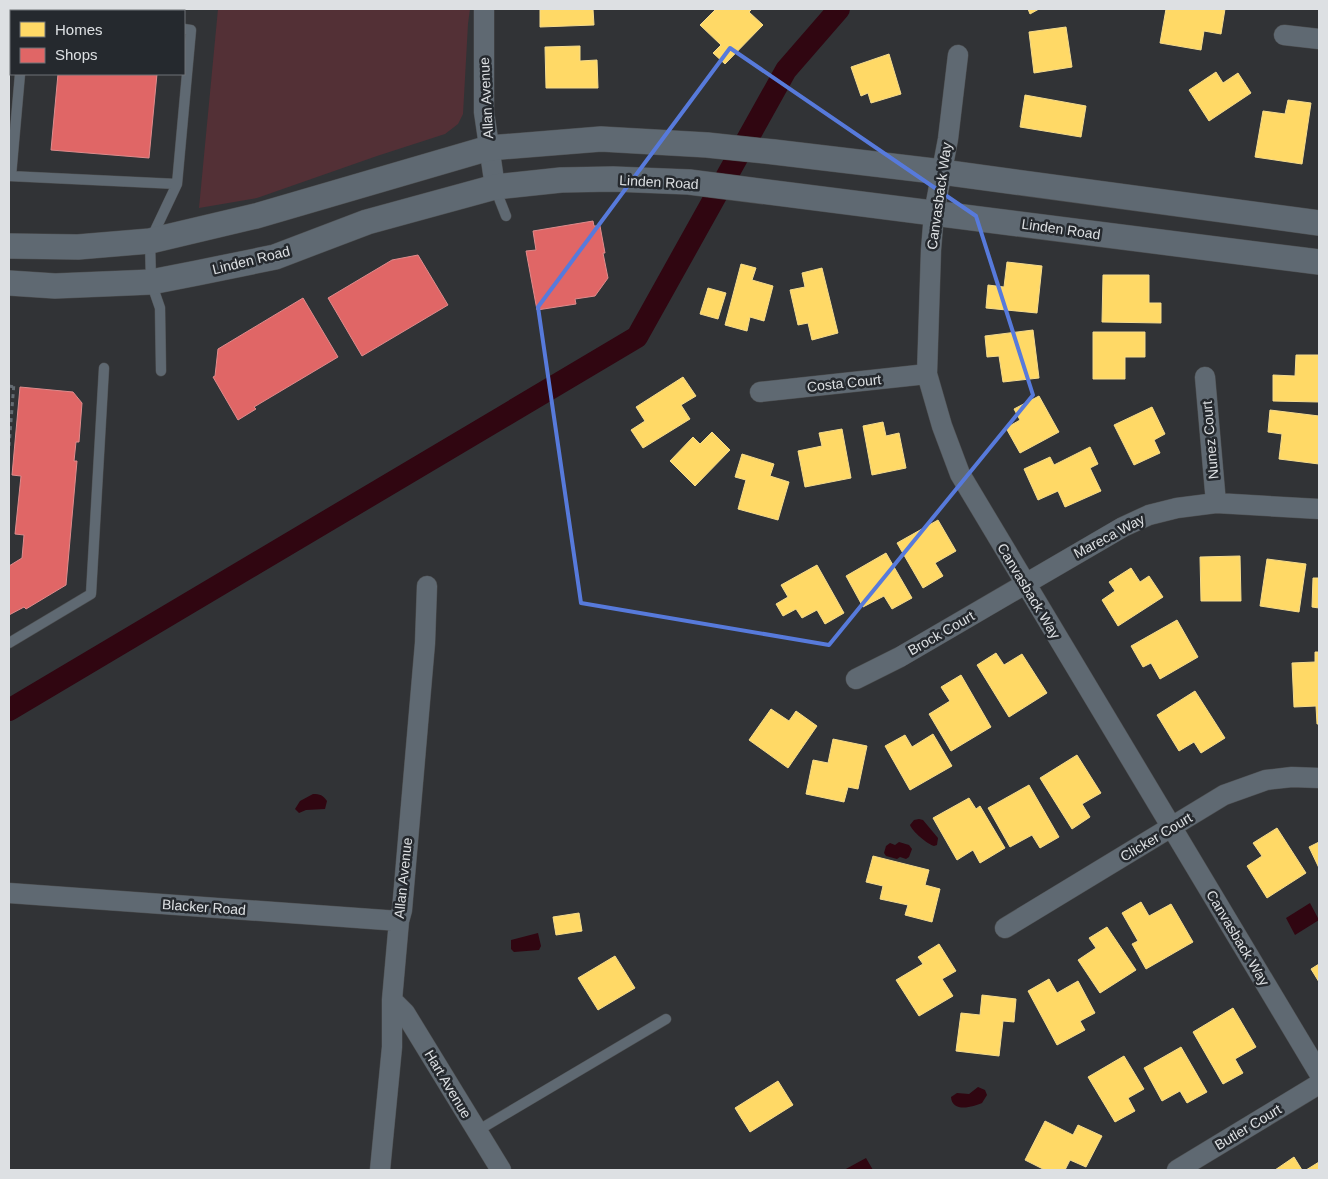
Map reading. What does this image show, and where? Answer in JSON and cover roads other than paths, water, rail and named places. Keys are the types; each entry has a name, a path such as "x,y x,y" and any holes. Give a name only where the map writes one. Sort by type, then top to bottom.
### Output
{"street":[{"name":"Allan Avenue","path":"484,9 484,112 495,187"},
{"path":"1284,35 1319,39"},
{"name":"Canvasback Way","path":"958,55 942,172 934,213 931,250 927,374 942,426 960,474 1319,1073"},
{"path":"9,246 78,247 150,241 256,216 489,148 601,140 707,145 774,152 942,172 1319,223"},
{"name":"Linden Road","path":"9,283 55,286 151,282 275,258 368,222 495,187 561,180 622,179 689,182 1319,262"},
{"name":"Costa Court","path":"760,392 927,374"},
{"name":"Nunez Court","path":"1205,377 1216,503"},
{"name":"Mareca Way","path":"1025,584 1122,527 1150,515 1177,508 1216,503 1319,508"},
{"name":"Brock Court","path":"856,679 900,657 1025,584"},
{"name":"Allan Avenue","path":"380,1170 392,1047 392,1000 399,921 402,910 422,673 427,586"},
{"name":"Clicker Court","path":"1005,928 1224,795 1266,780 1292,777 1319,778"},
{"name":"Blacker Road","path":"9,893 399,921"},
{"name":"Hart Avenue","path":"392,1000 405,1013 501,1170"},
{"name":"Butler Court","path":"1177,1170 1319,1084"}],"lane":[{"path":"161,371 160,308 151,282 150,241 177,184 191,30 185,29"},
{"path":"20,75 10,176 177,184"},
{"path":"495,187 506,216"},
{"path":"9,643 91,594 104,368"},
{"path":"477,1132 666,1020"}],"waterway":[{"path":"9,710 637,337 786,70 839,9"}]}
